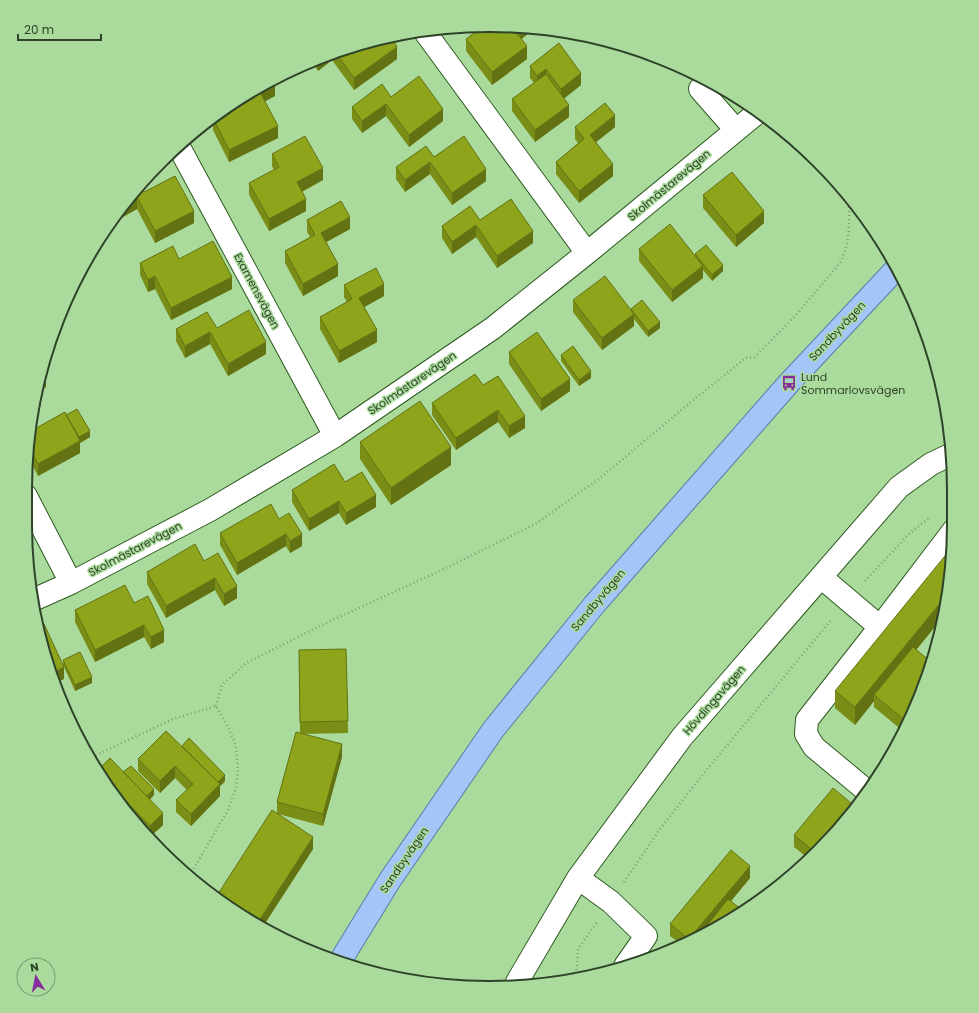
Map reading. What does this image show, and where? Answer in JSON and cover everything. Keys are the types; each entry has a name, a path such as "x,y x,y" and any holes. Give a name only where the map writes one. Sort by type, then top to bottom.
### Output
{"main road":[{"name":"Sandbyvägen","path":"343,957 390,880 493,730 594,605 789,383 892,272"}],"street":[{"path":"428,36 587,253"},
{"path":"704,85 700,89 736,130"},
{"name":"Skolmästarevägen","path":"38,597 72,583 210,510 334,436 493,328 587,253 753,116"},
{"name":"Examensvägen","path":"182,152 334,436"},
{"name":"Hövdingavägen","path":"518,980 578,878 682,737 899,487 932,464 946,457"},
{"path":"32,507 72,583"},
{"path":"863,788 814,747 806,734 806,720 880,627 946,540"},
{"path":"821,577 880,627"},
{"path":"578,878 610,902 646,936 630,959"}],"path":[{"path":"193,871 228,810 236,788 238,771 236,746 230,731 216,706 222,685 246,663 322,625 446,568 535,524 599,479 746,358 756,357 796,314 840,263 844,255 849,235 849,207"},
{"path":"576,972 578,949 660,829 752,713 848,600 909,534 936,514"},
{"path":"95,755 173,719 216,706"}],"building":[{"path":"475,33 517,33 527,46 492,72 466,39"},
{"path":"394,42 397,47 354,78 339,57"},
{"path":"559,43 581,73 561,89 546,69 537,76 530,66"},
{"path":"546,74 569,105 535,130 512,99"},
{"path":"419,76 443,109 409,135 386,104 362,121 352,107 382,84 391,97"},
{"path":"261,93 278,126 229,150 216,123 235,109"},
{"path":"605,103 615,115 590,135 613,164 579,191 556,162 584,139 575,127"},
{"path":"305,136 323,168 297,182 306,199 269,219 249,183 279,167 272,154"},
{"path":"464,136 486,169 452,193 430,162 405,180 396,167 426,146 434,157"},
{"path":"732,172 764,211 736,235 703,195"},
{"path":"175,176 194,211 155,231 138,198 144,192"},
{"path":"511,199 533,231 497,256 476,225 452,242 442,226 470,206 480,220"},
{"path":"341,201 350,217 321,233 338,264 303,284 285,251 315,235 307,220"},
{"path":"670,224 703,266 672,290 639,249"},
{"path":"213,241 232,277 171,308 155,276 148,280 140,263 173,246 179,259"},
{"path":"706,245 723,265 712,275 695,254"},
{"path":"376,268 384,284 359,298 377,330 339,351 320,317 352,299 344,285"},
{"path":"605,276 634,314 602,338 573,300"},
{"path":"642,300 660,322 648,331 631,309"},
{"path":"249,310 266,342 228,364 210,332 185,346 176,329 207,312 217,328"},
{"path":"537,332 570,379 541,399 509,352"},
{"path":"573,346 591,371 579,380 561,355"},
{"path":"475,374 483,385 498,376 525,416 509,426 498,410 456,438 432,403"},
{"path":"420,401 451,447 391,488 360,442"},
{"path":"77,409 90,431 79,437 66,415"},
{"path":"65,412 80,441 38,464 33,456 36,428"},
{"path":"334,464 345,482 362,472 376,495 346,513 339,501 309,519 292,490"},
{"path":"271,504 279,519 289,513 302,534 290,541 286,534 237,563 220,533"},
{"path":"195,544 204,561 218,553 237,586 224,594 215,578 166,606 147,572"},
{"path":"946,555 940,604 855,707 835,691"},
{"path":"125,585 134,603 148,596 164,630 151,637 144,625 95,650 75,610"},
{"path":"44,624 64,667 56,671 48,642"},
{"path":"913,647 927,658 923,671 903,719 874,695"},
{"path":"346,649 348,721 300,722 299,650"},
{"path":"80,652 92,677 75,685 63,660"},
{"path":"166,731 220,784 191,814 176,800 193,784 175,766 160,781 138,759"},
{"path":"296,732 342,744 323,814 277,802"},
{"path":"189,738 225,775 218,782 182,746"},
{"path":"110,758 163,813 150,826 127,802 102,766"},
{"path":"131,766 154,789 147,796 123,772"},
{"path":"833,788 851,803 811,849 794,835"},
{"path":"272,810 313,837 260,919 219,892"},
{"path":"731,850 750,866 694,933 686,937 670,924"},
{"path":"728,899 739,907 718,920 706,926"}],"place":[{"name":"Lund Sommarlovsvägen","path":"789,383"}]}
